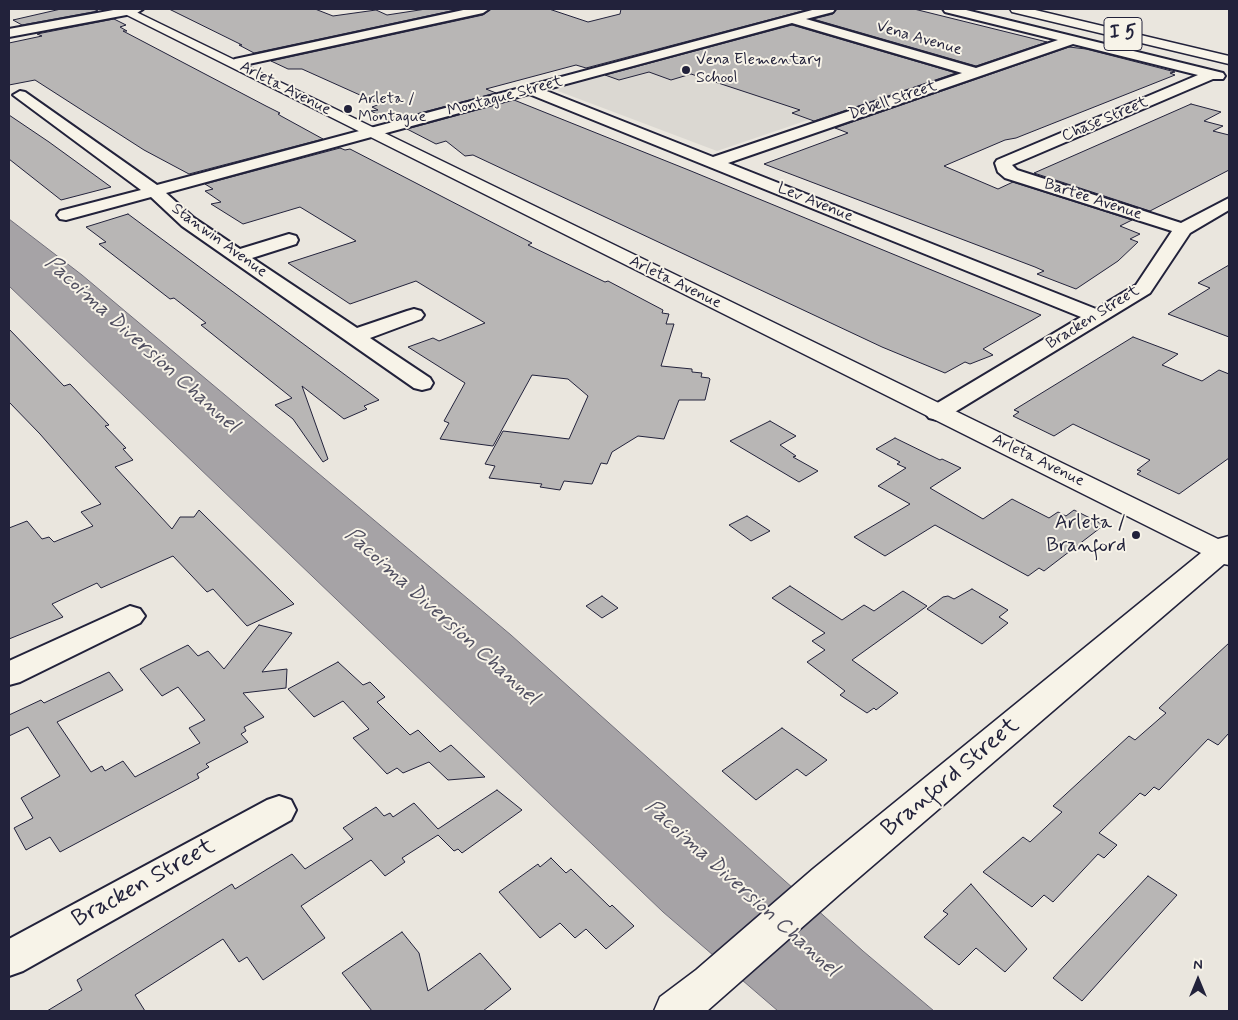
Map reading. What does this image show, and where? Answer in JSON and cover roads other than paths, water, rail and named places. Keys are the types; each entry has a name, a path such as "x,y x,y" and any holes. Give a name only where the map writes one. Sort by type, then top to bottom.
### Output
{"main road":[{"name":"Arleta Avenue","path":"127,9 937,413 1227,551"},
{"name":"I 5","path":"1016,9 1229,60"},
{"path":"1038,9 1229,54"},
{"path":"1056,9 1229,48"},
{"name":"Branford Street","path":"675,1011 711,983 811,896 1227,551"}],"street":[{"path":"9,33 127,9"},
{"path":"235,63 483,9"},
{"name":"Montague Street","path":"66,216 829,9"},
{"path":"949,9 1229,78"},
{"name":"Vena Avenue","path":"793,19 978,73"},
{"name":"Debell Street","path":"715,162 1071,40"},
{"name":"Chase Street","path":"1004,169 1002,164 1213,74"},
{"name":"Lev Avenue","path":"531,90 715,162 1098,317"},
{"name":"Stanwin Avenue","path":"20,95 155,192 188,222 422,383"},
{"name":"Bartee Avenue","path":"1004,169 1012,174 1183,229"},
{"name":"Bracken Street","path":"937,413 1143,289 1183,229 1229,203"},
{"path":"238,256 289,240"},
{"path":"355,336 414,315"},
{"path":"9,674 130,616"},
{"name":"Bracken Street","path":"9,959 279,810"}],"water":[{"name":"Pacoima Diversion Channel","path":"9,219 82,275 511,635 863,951 934,1011 778,1011 663,912 9,286"}],"place":[{"name":"Vena Elementary School","path":"686,70"},
{"name":"Arleta / Montague","path":"348,109"},
{"name":"Arleta / Branford","path":"1136,535"}]}
